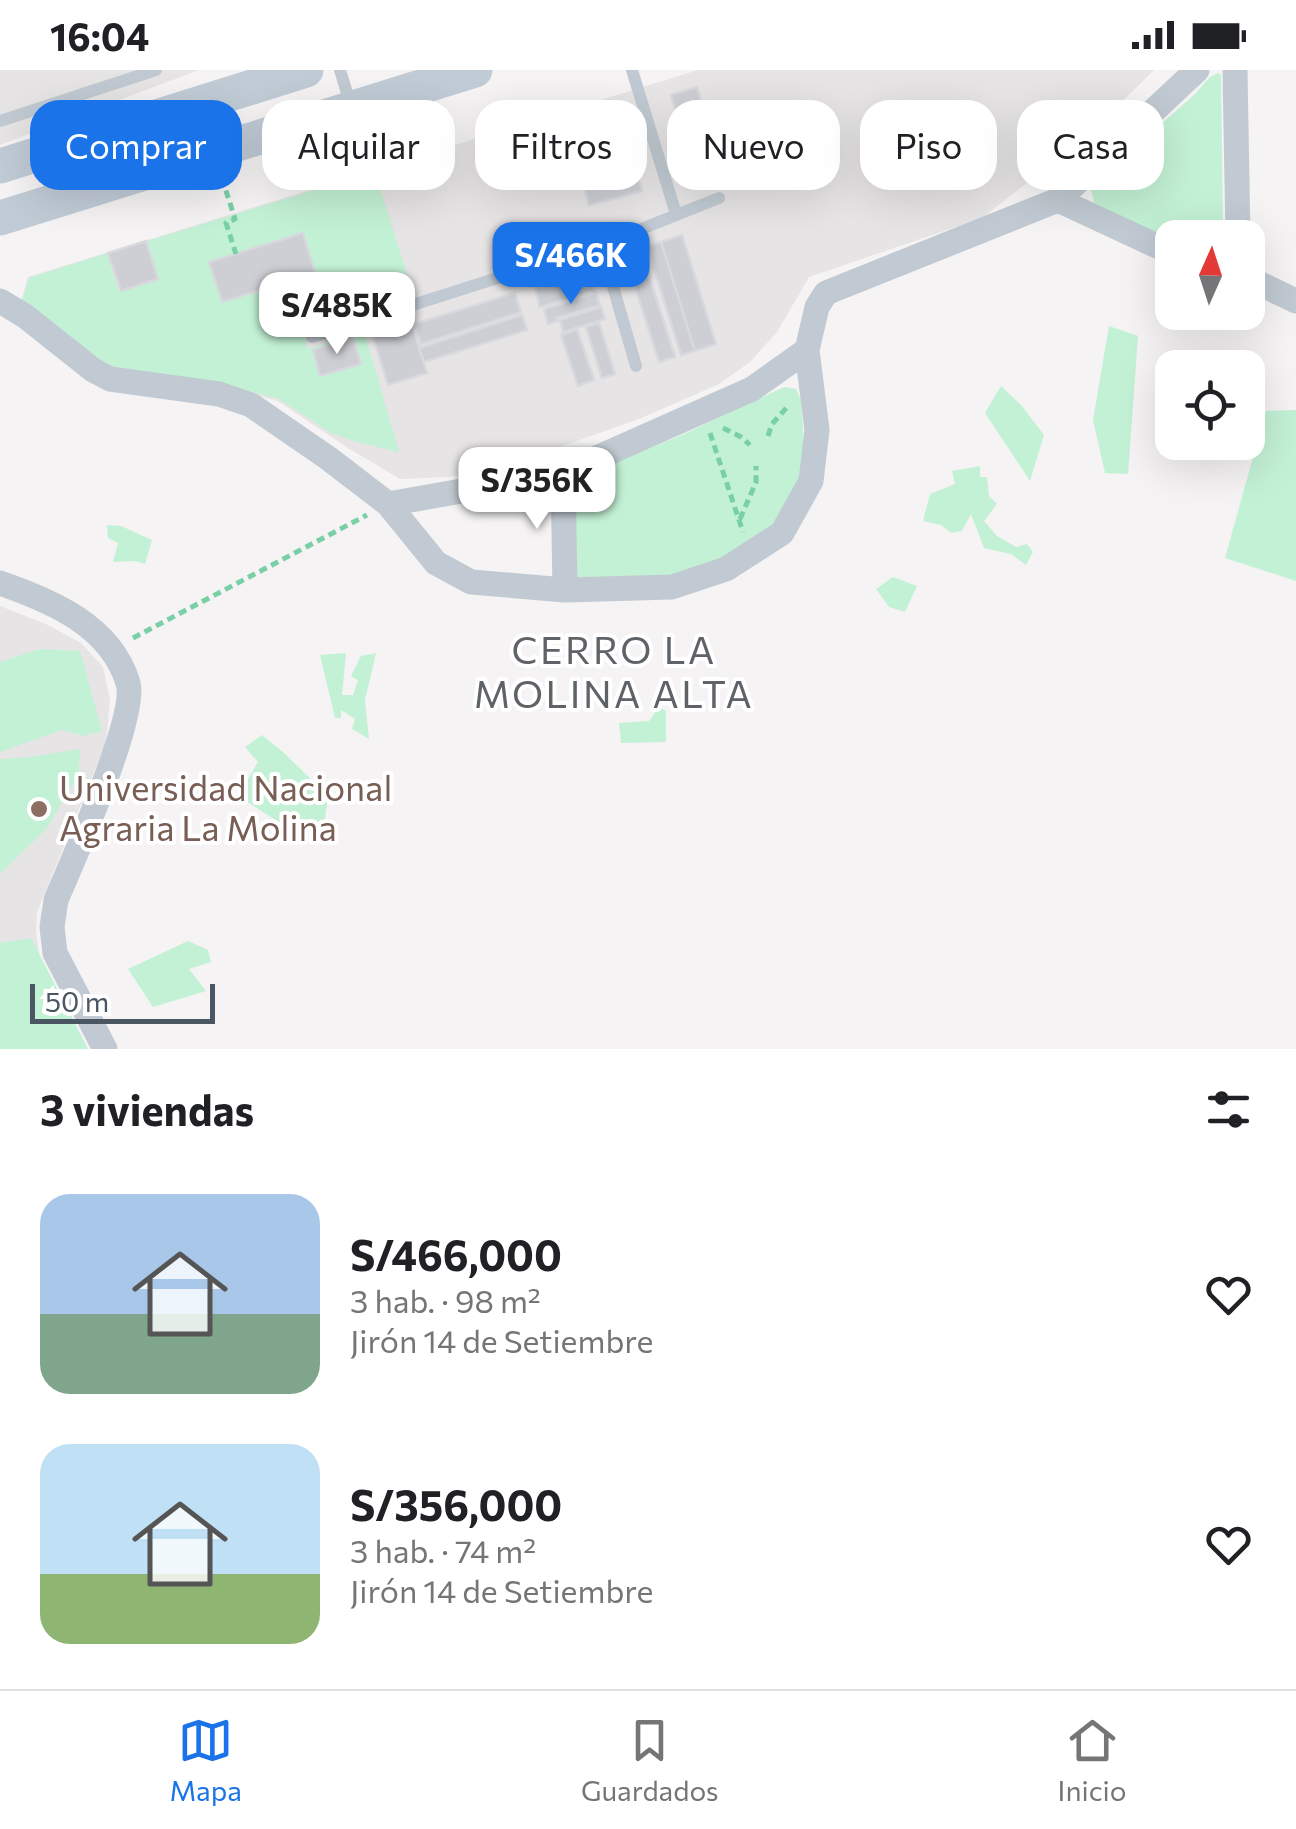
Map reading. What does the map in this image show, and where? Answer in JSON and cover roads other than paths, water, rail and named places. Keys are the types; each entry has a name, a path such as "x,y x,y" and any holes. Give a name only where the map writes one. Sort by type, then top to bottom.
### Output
{"main road":[{"path":"0,166 306,70"},
{"path":"377,100 475,70"},
{"path":"0,218 262,136"}],"street":[{"path":"0,301 110,379 219,394 251,405 388,504 436,563 472,582 565,590 672,587 726,569 782,533 812,481 816,430 806,350 817,306 826,294 1058,200 1197,70"},
{"path":"1234,70 1238,220"},
{"path":"1058,200 1155,246"},
{"path":"1265,286 1296,300"},
{"path":"388,504 563,473 752,390 806,350"},
{"path":"563,473 565,590"},
{"path":"0,583 33,594 80,620 113,649 130,686 125,723 56,900 52,926 55,953 106,1049"}],"lane":[{"path":"0,121 156,70"},
{"path":"340,70 349,100"},
{"path":"632,70 676,214"},
{"path":"312,337 601,245 719,198"},
{"path":"601,245 636,366"}],"place":[{"name":"Universidad Nacional Agraria La Molina","path":"39,809"}],"district":[{"name":"CERRO LA MOLINA ALTA","path":"614,673"}]}
